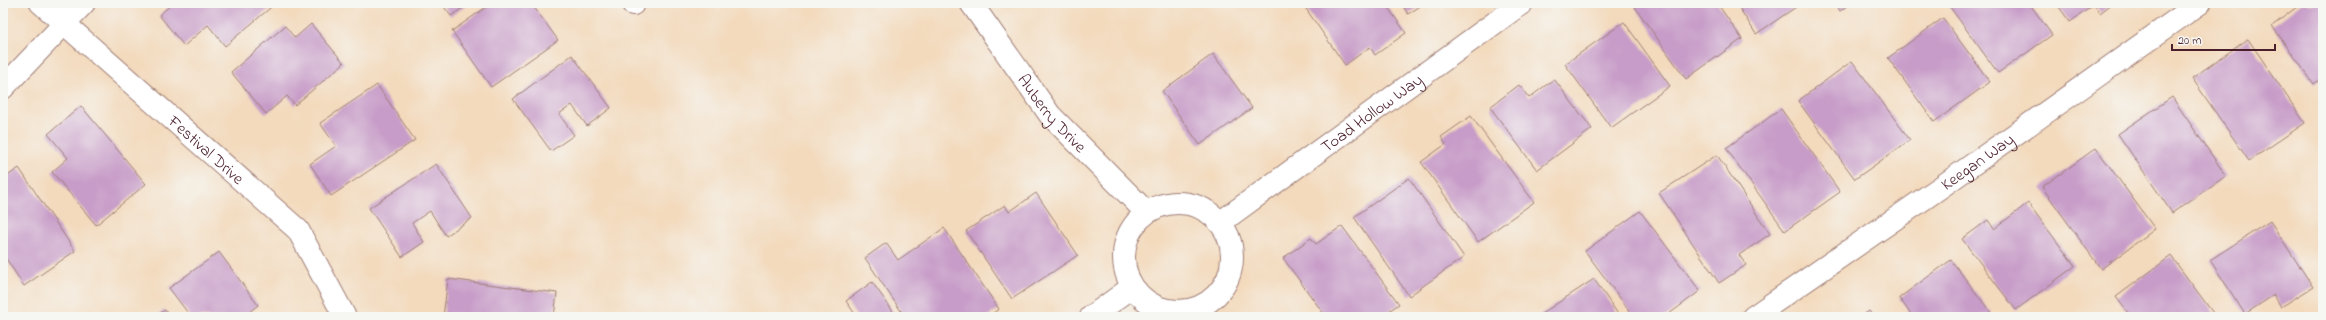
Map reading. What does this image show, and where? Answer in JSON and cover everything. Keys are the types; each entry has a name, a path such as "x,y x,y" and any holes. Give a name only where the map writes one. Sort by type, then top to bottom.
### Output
{"street":[{"name":"Festival Drive","path":"41,3 298,230 345,317"},
{"path":"3,88 84,3"},
{"name":"Auberry Drive","path":"971,3 1050,115 1146,212"},
{"name":"Toad Hollow Way","path":"1221,222 1522,3"},
{"name":"Keegan Way","path":"1753,317 1941,187 2200,3"},
{"path":"1179,202 1203,208 1221,222 1232,249 1231,272 1214,310 1170,311 1152,306 1131,288 1123,262 1125,243 1133,226 1146,212 1160,205 1179,202"},
{"path":"1091,317 1131,288"}],"building":[{"path":"173,3 276,3 225,46 208,25 184,46 159,15"},
{"path":"441,3 470,3 451,16"},
{"path":"492,3 531,3 558,40 491,87 452,31"},
{"path":"1302,3 1385,3 1406,33 1375,55 1370,47 1345,65"},
{"path":"1401,3 1425,3 1408,14"},
{"path":"1641,3 1717,3 1742,39 1686,79 1635,7"},
{"path":"1736,3 1802,3 1756,34"},
{"path":"1835,3 1851,3 1840,11"},
{"path":"1947,3 2029,3 2052,35 1998,73"},
{"path":"2056,3 2113,3 2100,13 2094,5 2070,22"},
{"path":"2302,3 2323,3 2323,77 2314,84 2272,26"},
{"path":"1943,18 1990,82 1934,122 1888,58"},
{"path":"1624,22 1670,86 1611,128 1565,64"},
{"path":"311,24 344,63 295,105 287,96 266,114 231,72 285,26 295,38"},
{"path":"2248,39 2305,123 2249,161 2192,78"},
{"path":"1213,54 1252,108 1200,145 1162,91"},
{"path":"572,55 611,108 587,126 572,105 559,114 574,135 551,151 513,99"},
{"path":"1852,61 1910,140 1855,179 1798,101"},
{"path":"1554,79 1592,129 1537,170 1490,107 1519,85 1529,98"},
{"path":"377,85 415,140 331,196 310,164 336,146 320,123"},
{"path":"2172,97 2226,176 2172,213 2118,134"},
{"path":"81,106 146,184 96,225 52,172 68,158 48,134"},
{"path":"1781,109 1840,192 1785,231 1726,148"},
{"path":"1471,116 1534,202 1478,242 1421,162 1446,144 1441,137"},
{"path":"2096,148 2155,229 2101,269 2042,187"},
{"path":"1717,155 1770,234 1739,255 1746,265 1719,283 1659,193"},
{"path":"436,164 472,218 446,236 430,211 412,223 424,242 402,257 369,208"},
{"path":"19,168 75,251 24,286 3,254 3,179"},
{"path":"1409,178 1464,257 1409,296 1354,217"},
{"path":"1036,193 1078,255 1012,299 966,231 1005,205 1009,212"},
{"path":"2028,203 2075,266 2016,310 1962,239 1988,220 1994,229"},
{"path":"1640,211 1700,291 1665,317 1634,317 1585,251"},
{"path":"2270,221 2313,287 2281,307 2274,295 2245,314 2210,260"},
{"path":"1342,226 1399,304 1380,317 1326,317 1283,258 1311,238 1316,244"},
{"path":"944,228 999,309 987,317 905,317 865,258 886,243 898,260"},
{"path":"219,252 258,305 243,317 191,317 169,288"},
{"path":"2171,256 2216,317 2131,317 2116,297"},
{"path":"1951,260 1992,314 1987,317 1913,317 1899,298"},
{"path":"448,279 557,293 554,317 443,317"},
{"path":"1594,279 1620,317 1538,316"},
{"path":"872,282 897,317 857,317 846,301"},
{"path":"165,310 170,317 154,317"},
{"path":"1869,311 1874,317 1860,317"}]}
